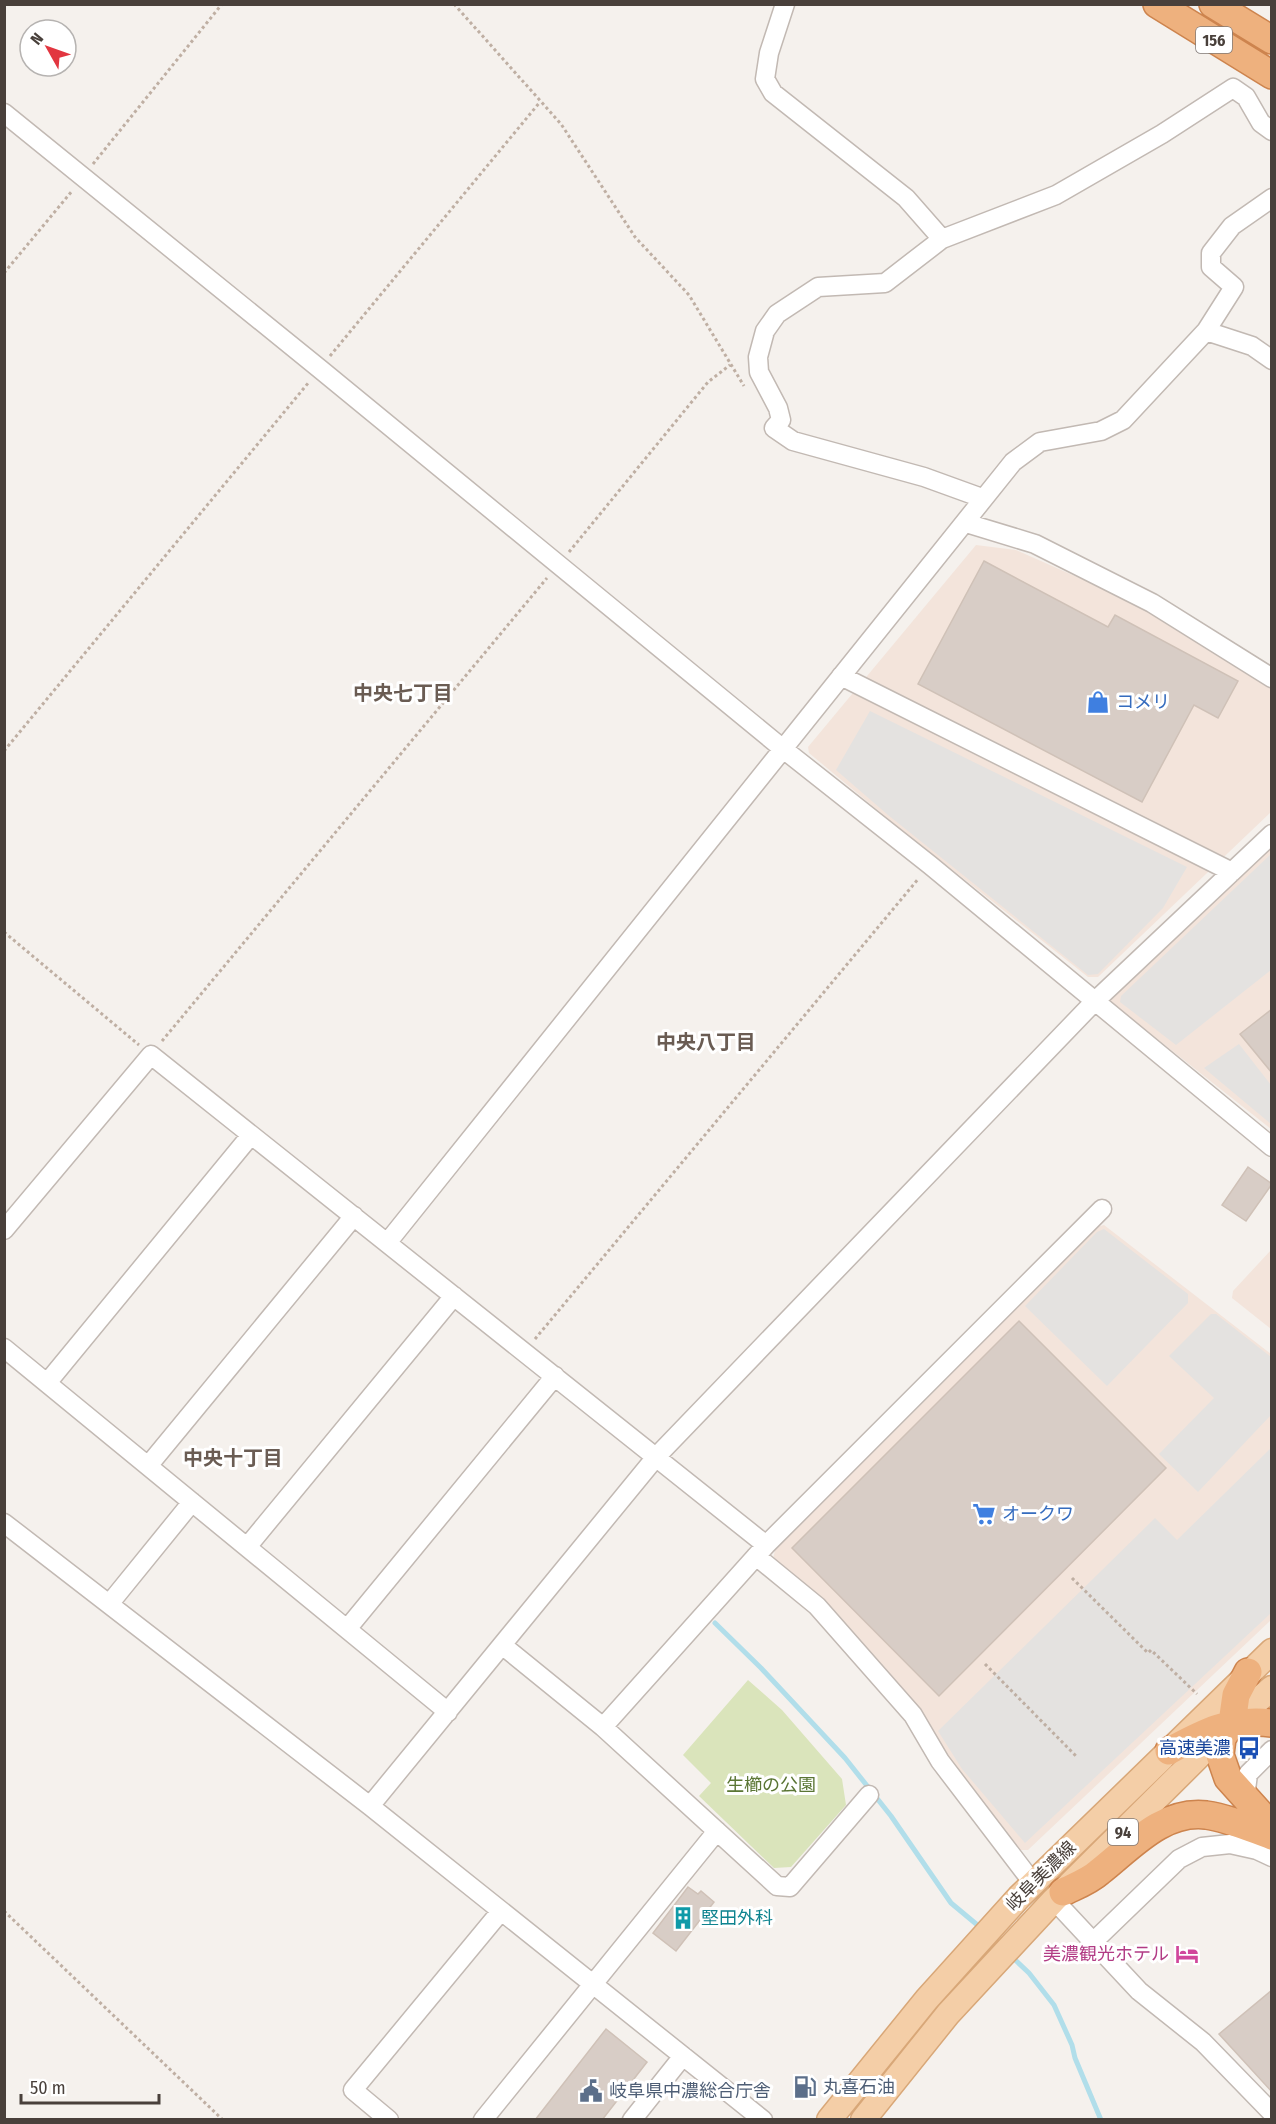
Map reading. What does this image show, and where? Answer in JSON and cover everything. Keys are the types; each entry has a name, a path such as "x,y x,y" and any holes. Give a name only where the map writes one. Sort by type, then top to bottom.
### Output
{"highway":[{"name":"156","path":"1157,4 1272,75"},
{"name":"156","path":"1212,4 1272,40"},
{"path":"1248,1672 1236,1695 1232,1722 1222,1738 1220,1755 1228,1778 1272,1827"},
{"path":"1169,1751 1232,1722 1272,1723"},
{"path":"1059,1896 1097,1874 1126,1848 1156,1826 1182,1817 1204,1815 1235,1822 1272,1836"}],"main road":[{"name":"岐阜美濃線","path":"830,2120 927,1999 994,1924 1130,1786 1272,1651"},
{"name":"岐阜美濃線","path":"863,2120 948,2014 1015,1942 1232,1722 1272,1688"}],"street":[{"path":"785,4 769,53 765,79 773,93 906,198 942,239"},
{"path":"982,498 924,477 793,441 774,428 781,420 778,408 759,372 758,357 765,331 777,314 818,287 885,283 942,239 1056,195 1162,134 1233,88 1246,98 1262,123 1272,131"},
{"path":"4,113 782,748 930,865 1272,1147"},
{"path":"387,1242 782,748 966,523 982,498 1012,462 1040,442 1101,431 1123,420 1206,331 1234,288 1210,267 1210,253 1232,226 1272,198"},
{"path":"1206,331 1252,346 1272,360"},
{"path":"966,523 1035,544 1141,597 1272,678"},
{"path":"841,676 1232,872"},
{"path":"370,1806 656,1457 1094,1002 1272,834"},
{"path":"4,1230 151,1055 656,1457 761,1550 816,1606 913,1715 940,1761 1033,1883"},
{"path":"47,1383 251,1135"},
{"path":"603,1727 761,1550 1102,1209"},
{"path":"148,1466 354,1216"},
{"path":"247,1547 454,1296"},
{"path":"4,1348 448,1712"},
{"path":"347,1629 555,1376"},
{"path":"110,1603 192,1502"},
{"path":"4,1523 370,1806 763,2120"},
{"path":"502,1645 603,1727 777,1886 790,1887 869,1795"},
{"path":"1245,1798 1248,1774 1272,1750"},
{"path":"483,2120 717,1831"},
{"path":"1093,1942 1179,1859 1202,1847 1230,1844 1257,1850 1272,1857"},
{"path":"1059,1896 1093,1942 1139,1991 1203,2042 1272,2113"},
{"path":"388,2120 353,2090 501,1911"},
{"path":"632,2120 683,2056"}],"path":[{"path":"4,273 222,4"},
{"path":"454,4 561,124 635,237 689,295 746,388"},
{"path":"4,751 540,102"},
{"path":"4,932 151,1055 708,382 730,365"},
{"path":"524,1352 930,865"},
{"path":"1072,1578 1148,1653 1151,1650 1200,1698"},
{"path":"985,1664 1076,1756"},
{"path":"4,1911 223,2120"}],"shaded area":[{"path":"976,545 1016,550 1129,600 1271,688 1271,812 1098,977 1088,977 887,818 809,753 808,747"},
{"path":"870,711 1187,867 1163,908 1098,974 1088,975 888,815 836,770"},
{"path":"1271,848 1271,1129 1108,1000"},
{"path":"1271,854 1271,970 1176,1045 1120,1002 1121,996"},
{"path":"1239,1044 1271,1085 1271,1124 1204,1068"},
{"path":"1104,1225 1271,1354 1271,1620 1028,1850 1019,1850 954,1766 921,1715 818,1596 773,1559 776,1546 1097,1227"},
{"path":"1104,1229 1188,1294 1188,1303 1107,1386 1025,1306 1097,1232"},
{"path":"1271,1250 1271,1329 1232,1298 1233,1291"},
{"path":"1211,1314 1216,1314 1271,1357 1271,1415 1198,1492 1159,1454 1214,1398 1169,1356"},
{"path":"1271,1448 1271,1613 1025,1843 962,1769 938,1731 1155,1518 1177,1540"}],"green space":[{"name":"生櫛の公園","path":"748,1680 782,1710 842,1779 846,1805 791,1867 774,1868 699,1796 711,1783 683,1755"}],"building":[{"path":"984,561 1108,627 1115,615 1238,681 1218,718 1194,705 1142,802 918,684"},
{"path":"1272,1009 1272,1073 1240,1034"},
{"path":"1248,1167 1272,1184 1246,1221 1222,1205"},
{"path":"1019,1321 1166,1468 939,1696 792,1548"},
{"name":"堅田外科","path":"688,1887 698,1894 701,1891 714,1902 676,1951 653,1933"},
{"path":"1272,1990 1272,2092 1219,2034"},
{"name":"岐阜県中濃総合庁舎","path":"606,2029 647,2062 602,2120 535,2120"}],"waterway":[{"path":"715,1623 761,1668 845,1758 891,1816 951,1903 981,1928"},
{"path":"1010,1955 1029,1973 1054,2005 1101,2120"}],"place":[{"name":"コメリ","path":"1098,702"},
{"name":"オークワ","path":"984,1514"},
{"name":"高速美濃","path":"1249,1748"},
{"name":"堅田外科","path":"683,1918"},
{"name":"美濃観光ホテル","path":"1187,1954"},
{"name":"丸喜石油","path":"805,2087"},
{"name":"岐阜県中濃総合庁舎","path":"591,2091"}],"district":[{"name":"中央七丁目","path":"403,693"},
{"name":"中央八丁目","path":"706,1042"},
{"name":"中央十丁目","path":"233,1458"}]}
